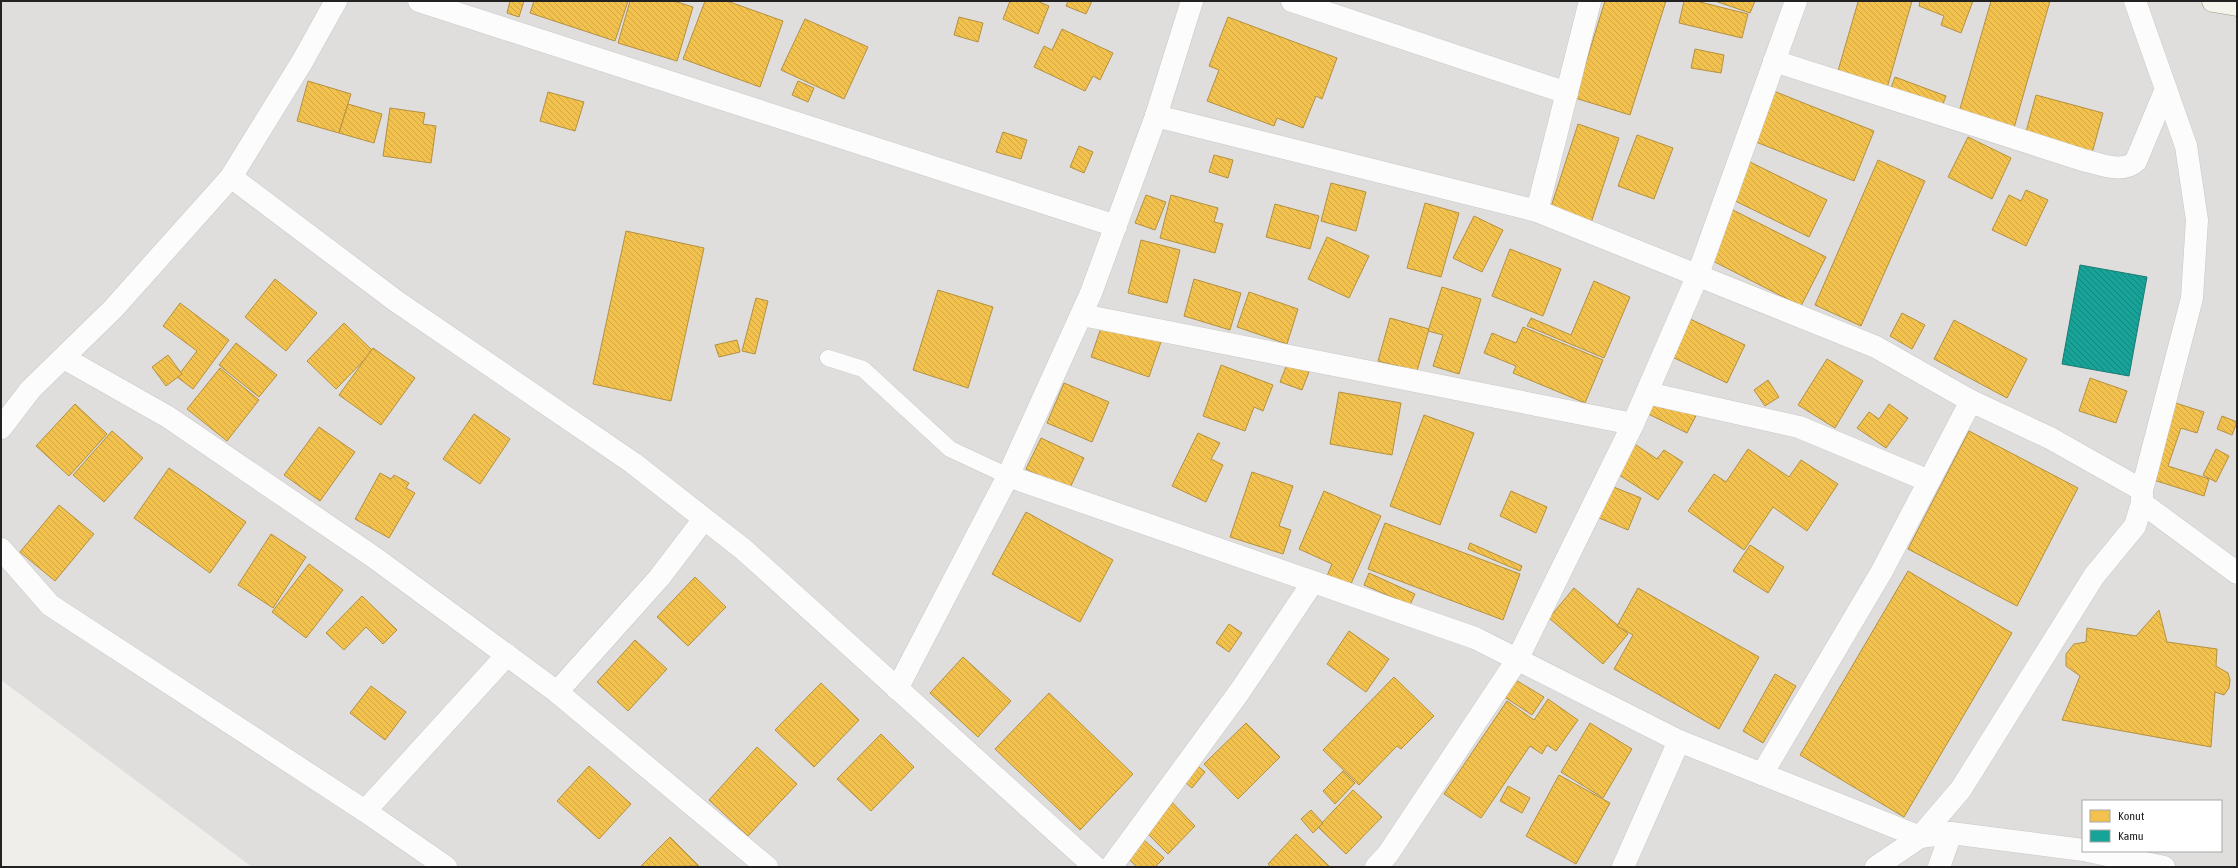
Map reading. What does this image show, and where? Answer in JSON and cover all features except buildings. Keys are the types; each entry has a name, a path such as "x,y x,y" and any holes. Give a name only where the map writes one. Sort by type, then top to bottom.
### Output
{"main road":[{"path":"2213,1 2237,6"}],"street":[{"path":"1,428 30,390 113,309 231,177 302,62 336,1"},
{"path":"419,1 1116,226"},
{"path":"897,689 1008,476 1082,315 1156,116 1192,1"},
{"path":"1292,1 1567,93"},
{"path":"1537,211 1590,1"},
{"path":"1376,867 1388,854 1517,660 1633,424 1697,277 1796,1"},
{"path":"1876,867 1920,837 1961,789 2094,576 2135,526 2192,298 2197,220 2186,146 2135,1"},
{"path":"1774,61 2083,160 2123,168 2131,166 2136,161 2166,89"},
{"path":"1156,116 1537,211 1697,277 1876,347 1971,401 2050,438 2142,496 2237,572"},
{"path":"231,177 396,301 633,463 742,549 1095,867"},
{"path":"1082,315 1633,424"},
{"path":"64,358 168,417 375,558 557,692 767,867"},
{"path":"1646,393 1799,427 1929,480"},
{"path":"1762,774 1882,571 1971,401"},
{"path":"1008,476 1475,638 1679,741 1920,837 1951,833 2082,850"},
{"path":"557,692 659,578 704,519"},
{"path":"1,549 50,605 365,811 446,867"},
{"path":"1110,867 1240,691 1313,582"},
{"path":"365,811 507,655"},
{"path":"1624,867 1679,741"},
{"path":"1939,867 1951,833"},
{"path":"2082,867 2088,852"},
{"path":"2093,852 2164,867"}],"lane":[{"path":"828,358 863,369 950,449 1008,476"}],"shaded area":[{"path":"1,1 2237,1 2237,867 252,867 1,680"}]}
